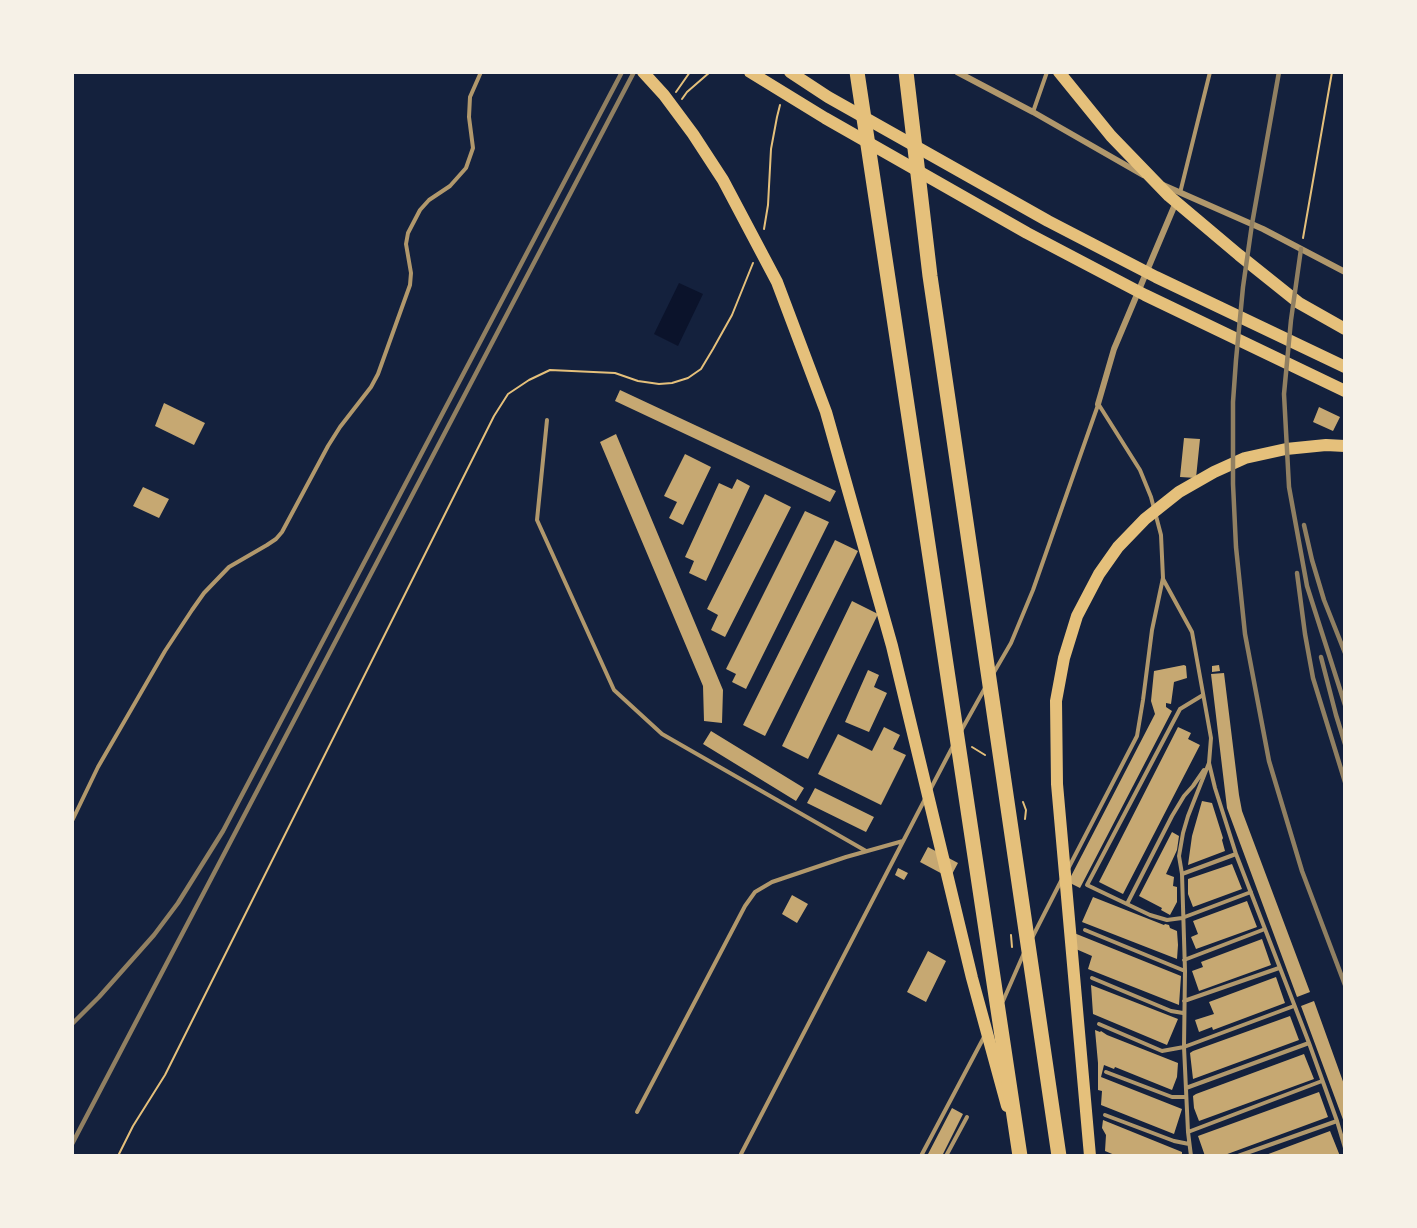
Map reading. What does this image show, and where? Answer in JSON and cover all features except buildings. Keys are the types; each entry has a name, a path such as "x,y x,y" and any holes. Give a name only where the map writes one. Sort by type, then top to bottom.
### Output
{"highway":[{"path":"856,72 1020,1154"},
{"path":"906,72 931,287 1059,1156"}],"main road":[{"path":"643,72 664,95 693,134 723,180 777,282 826,412 892,646 972,978 1020,1154"},
{"path":"750,72 825,118 1027,233 1145,295 1345,390"},
{"path":"790,72 837,102 1047,222 1345,367"},
{"path":"1059,72 1111,136 1169,196 1299,303 1345,329"},
{"path":"1090,1156 1058,784 1056,701 1064,658 1077,616 1099,574 1119,547 1145,519 1179,492 1214,472 1245,459 1286,449 1345,446"}],"street":[{"path":"957,72 1137,171 1180,193 1263,229 1345,272"},
{"path":"1098,404 1114,349 1180,193"}],"lane":[{"path":"72,821 98,767 165,651 192,610 204,593 229,567 267,545 282,532 328,446 371,387 378,374 410,285 411,273 406,244 413,221 429,200 450,186 466,168 473,148 469,117 470,97 481,72"},
{"path":"1033,112 1047,72"},
{"path":"1180,193 1210,72"},
{"path":"994,1017 1010,987 1017,965 1137,736 1152,630 1163,578 1161,535 1151,497 1140,470 1098,404"},
{"path":"740,1156 957,737 1011,643 1033,590 1098,404"},
{"path":"547,420 537,520 614,690 662,734 866,851"},
{"path":"1163,578 1192,632 1211,738 1209,763 1183,833 1179,856 1182,874 1185,971 1183,1013 1185,1088 1191,1156"},
{"path":"1203,694 1180,709 1087,885 1150,915 1167,920 1182,918 1251,892"},
{"path":"1209,763 1236,855 1309,1043 1345,1148"},
{"path":"1127,904 1172,816 1209,763"},
{"path":"637,1112 745,906 755,892 771,882 846,857 903,842"},
{"path":"1182,874 1236,855"},
{"path":"1184,960 1265,929"},
{"path":"1085,930 1185,971"},
{"path":"1184,1001 1280,968"},
{"path":"1092,978 1171,1011 1183,1013"},
{"path":"1099,1024 1162,1051 1184,1047 1294,1006"},
{"path":"921,1156 989,1027"},
{"path":"1185,1088 1309,1043"},
{"path":"1106,1072 1172,1097 1186,1097"},
{"path":"1188,1132 1322,1081"},
{"path":"1105,1114 1174,1141 1189,1144"},
{"path":"946,1156 967,1117"},
{"path":"1238,1156 1337,1121"}],"path":[{"path":"675,94 690,72"},
{"path":"679,101 681,102 687,92 710,72"},
{"path":"1301,249 1332,72"},
{"path":"764,231 768,206 771,149 782,99"},
{"path":"118,1156 133,1126 165,1075 489,427 508,394 550,370 615,373 638,381 659,384 688,378 701,369 732,315 754,261"}],"water":[{"path":"679,283 703,294 678,346 654,334"}],"railway":[{"path":"72,1024 154,935 178,903 223,831 622,72"},
{"path":"72,1144 634,72"},
{"path":"1279,72 1252,224 1236,360 1233,402 1236,547 1245,634 1269,761 1302,871 1345,985"},
{"path":"1301,249 1284,394 1289,487 1307,586 1345,705"},
{"path":"1304,525 1324,600 1345,653"},
{"path":"1297,573 1313,678 1345,782"},
{"path":"1321,657 1345,744"}]}
